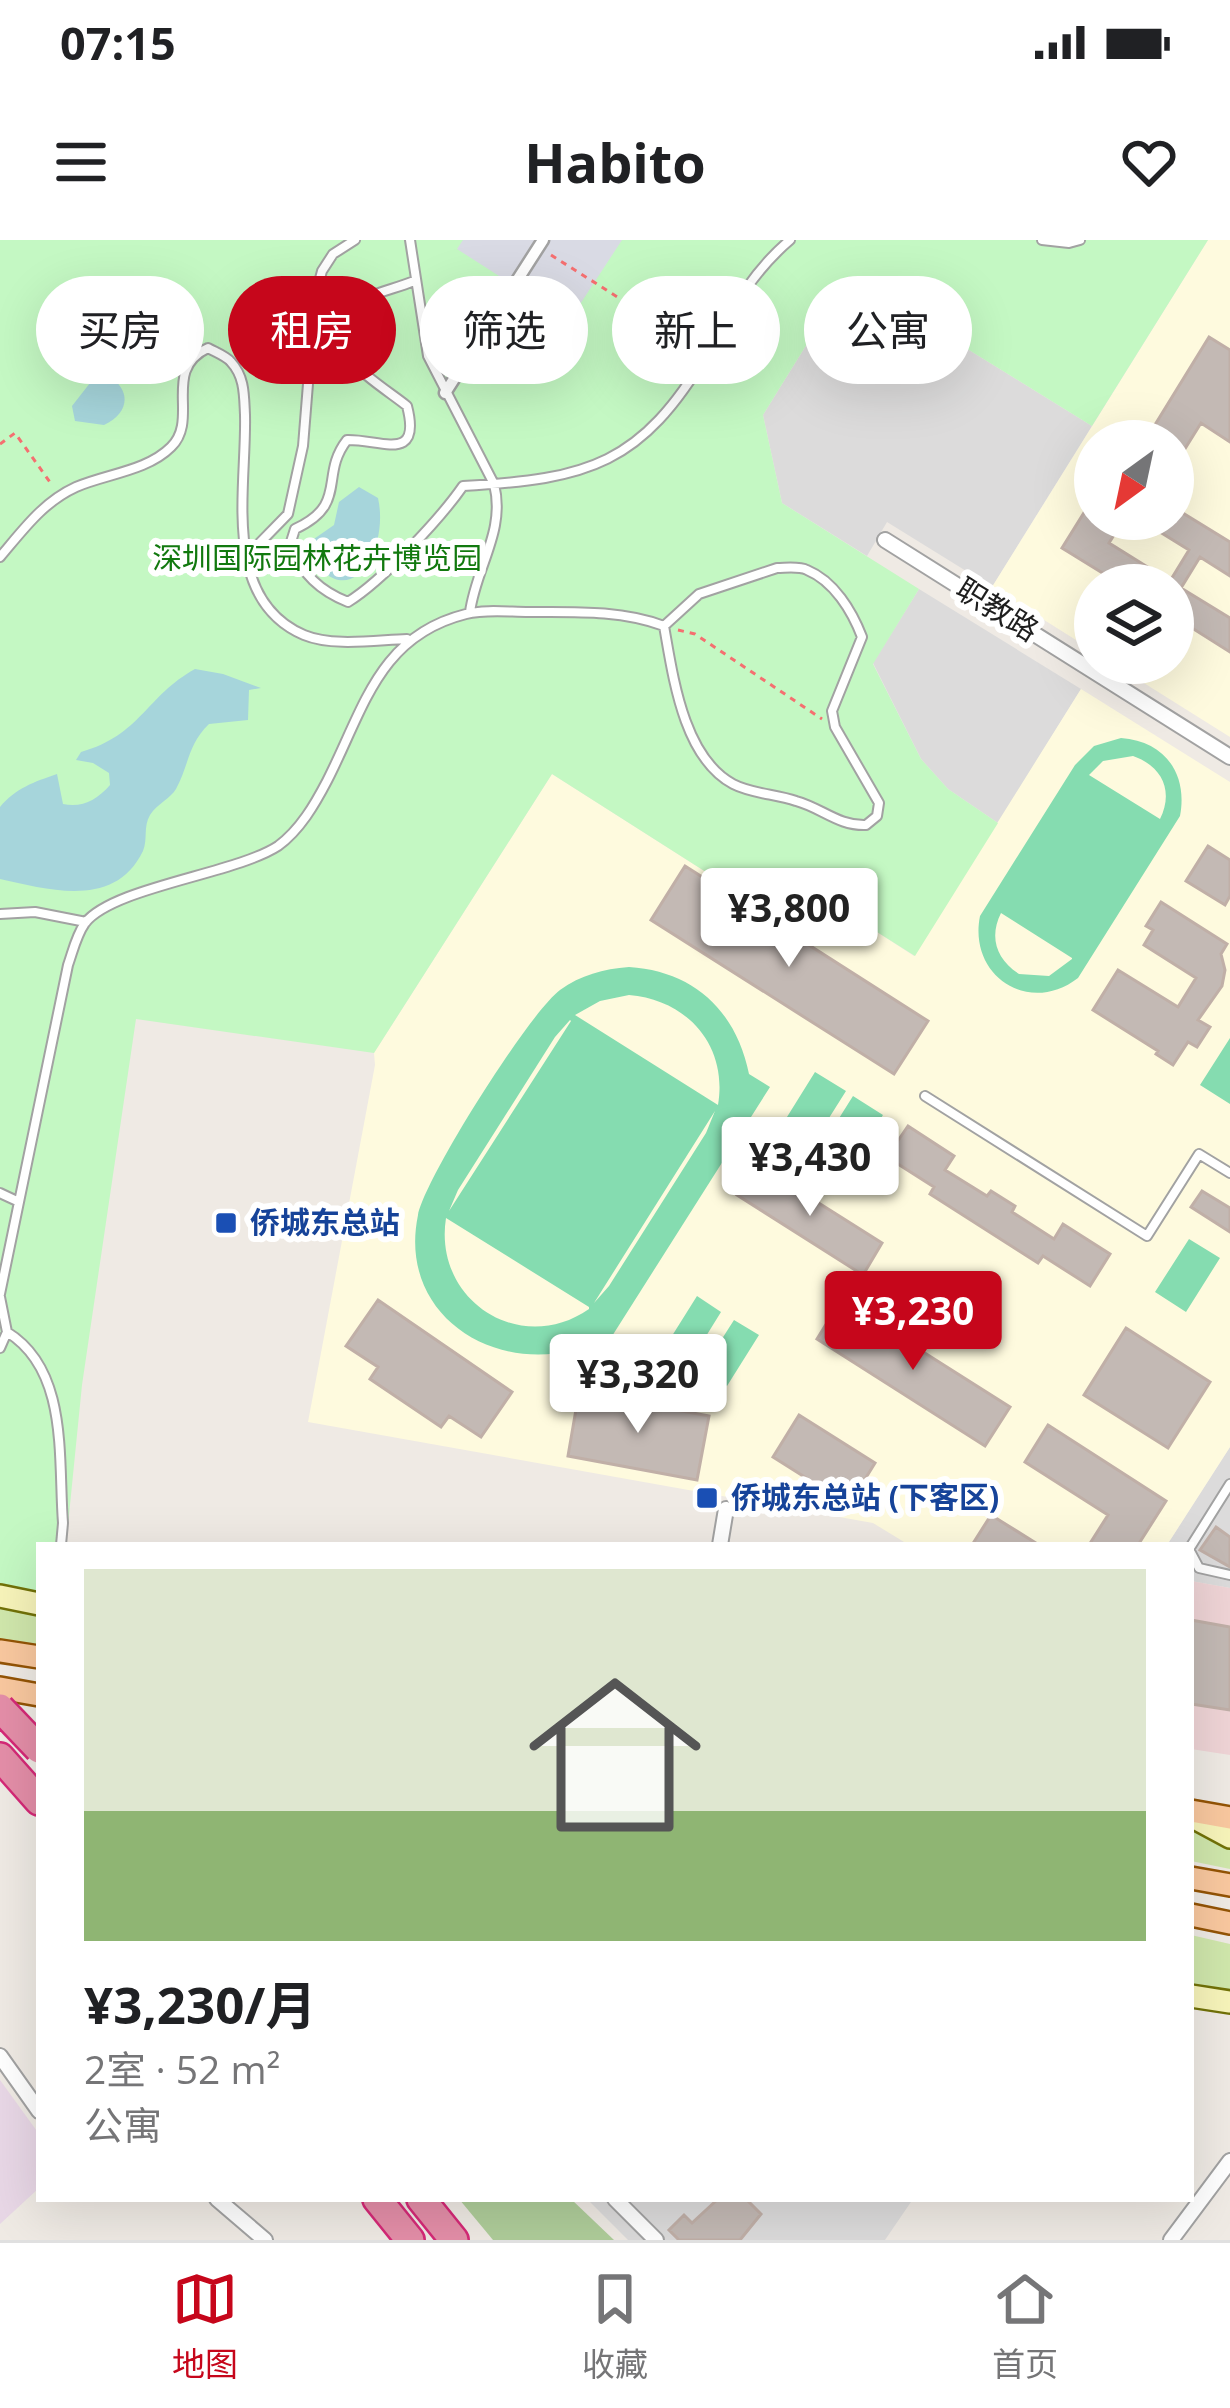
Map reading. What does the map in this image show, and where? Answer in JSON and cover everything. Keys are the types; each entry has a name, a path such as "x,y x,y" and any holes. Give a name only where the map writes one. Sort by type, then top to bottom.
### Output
{"highway":[{"path":"0,1708 36,1746"},
{"path":"0,1757 36,1798"},
{"path":"379,2202 410,2240"},
{"path":"423,2202 454,2240"}],"main road":[{"path":"0,1596 36,1603"},
{"path":"0,1651 36,1657"},
{"path":"0,1688 36,1695"},
{"path":"0,1718 36,1724"},
{"path":"1194,1814 1230,1818"},
{"path":"1194,1816 1230,1837"},
{"path":"1194,1879 1230,1885"},
{"path":"1194,1917 1230,1923"},
{"path":"1194,1996 1230,2002"}],"street":[{"path":"445,393 540,243"},
{"name":"职教路","path":"885,539 1230,757"},
{"path":"721,1542 727,1509"},
{"path":"0,2056 36,2107"},
{"path":"1172,2240 1230,2161"},
{"path":"221,2202 266,2240"},
{"path":"618,2202 656,2240"}],"lane":[{"path":"321,276 333,254 355,240"},
{"path":"410,240 428,356 494,484 499,503 498,526 474,585 470,612"},
{"path":"757,276 790,240"},
{"path":"1042,240 1081,240"},
{"path":"414,281 352,305 336,336 341,354 407,406 411,431 405,442 394,447 347,440 338,452 325,510 295,530 290,545 298,566 325,592 348,602 370,589 463,486 571,476 608,460 647,435 687,384"},
{"path":"0,557 34,517 60,496 151,461 175,445 182,425 183,374 194,354 208,348 228,360"},
{"path":"244,384 246,448 241,502 253,581 267,607 305,635 408,639"},
{"path":"247,556 288,514 303,446 308,384"},
{"path":"777,568 806,569 836,592 862,637 832,711 835,727 879,803 877,816 866,825 831,819 800,801 737,786 719,775 697,744 675,685 664,626 699,593 777,568"},
{"path":"0,1348 7,1332 0,1295 17,1202 68,965 86,922 118,902 248,859 290,836 323,788 389,658 408,639 470,612 627,616 664,626"},
{"path":"0,914 35,912 86,922"},
{"path":"925,1096 1147,1235 1199,1154 1230,1173"},
{"path":"0,1193 17,1202"},
{"path":"7,1332 35,1354 50,1386 61,1542"},
{"path":"1194,1545 1230,1484"},
{"path":"1194,1557 1199,1568 1230,1575"}],"path":[{"path":"540,243 612,290"},
{"path":"0,444 15,433 60,496"},
{"path":"664,626 695,634 835,727"}],"shaded area":[{"path":"463,240 622,240 588,292 588,276 499,276 457,249"},
{"path":"1208,240 1230,240 1230,737 1145,684 1194,684 1194,564 1074,564 1074,639 992,587 1074,455 1074,540 1194,540 1194,420 1096,420"},
{"path":"804,349 804,384 972,384 972,352 1082,420 1074,420 1074,455 992,587 887,522 867,556 782,503 763,415"},
{"path":"919,589 1081,689 998,823 948,789 921,759 873,663"},
{"path":"1081,689 1230,782 1230,1447 1169,1542 904,1542 873,1523 308,1422 374,1053 552,774 786,923 809,888 914,956"},
{"path":"1230,1447 1230,1588 1194,1582 1194,1542 1169,1542"},
{"path":"1194,1582 1230,1588 1230,1755 1194,1749"},
{"path":"0,2080 36,2130 36,2191 0,2224"},
{"path":"590,2202 911,2202 885,2240 628,2240"}],"green space":[{"name":"深圳国际园林花卉博览园","path":"0,240 1208,240 1096,420 1082,420 972,352 972,276 804,276 804,349 763,415 782,503 919,589 873,664 921,759 948,789 998,823 915,956 809,889 786,923 552,774 374,1053 136,1019 82,1385 66,1542 36,1542 36,1596 0,1588"},
{"path":"1121,738 1161,753 1180,787 1180,816 1078,978 1059,989 1022,991 1006,984 983,956 980,916 1075,765 1094,746","holes":["1133,756 1151,766 1163,781 1166,799 1160,819 1089,775 1103,761","1001,913 1072,958 1072,959 1049,976 1019,974 997,947"]},
{"path":"629,967 673,976 708,998 734,1031 749,1074 770,1087 595,1363 574,1350 510,1352 481,1342 456,1327 436,1306 422,1280 415,1249 425,1196 480,1097 545,1005 576,980","holes":["629,995 686,1016 710,1046 717,1064 718,1105 575,1015 600,1001","570,1020 449,1211 458,1190","715,1111 706,1133 594,1303","446,1218 589,1309 563,1322 536,1327 510,1323 467,1295 453,1274"]},
{"path":"1230,1038 1230,1104 1200,1085"},
{"path":"815,1072 846,1091 812,1145 782,1125"},
{"path":"853,1096 883,1115 849,1169 819,1150"},
{"path":"1189,1239 1220,1258 1186,1312 1155,1292"},
{"path":"697,1296 721,1312 690,1362 665,1347"},
{"path":"734,1320 759,1335 727,1386 702,1370"},
{"path":"0,1598 36,1605 36,1646 0,1640"},
{"path":"1194,1828 1230,1849 1230,1869 1194,1862"},
{"path":"1194,1936 1230,1944 1230,1993 1194,1986"},
{"path":"461,2202 574,2202 614,2240 493,2240"}],"water":[{"path":"89,384 118,384 125,402 119,414 104,425 75,421 72,406"},
{"path":"359,487 378,498 378,538 362,570 351,579 338,580 323,571 308,552 311,541 334,525 339,502"},
{"path":"195,669 261,688 249,690 248,720 209,724 202,732 176,789 150,815 143,851 131,869 116,881 80,891 0,879 0,807 19,790 57,774 63,804 83,804 100,795 110,785 109,773 76,760 81,752 117,736"}],"building":[{"path":"1209,337 1230,350 1230,442 1201,423 1194,434 1194,420 1158,420"},
{"path":"1194,520 1230,542 1230,576 1200,557 1194,567 1180,564 1189,550 1173,540 1194,540"},
{"path":"1074,529 1074,540 1111,540 1143,564 1088,564 1062,548"},
{"path":"1194,596 1230,618 1230,652 1194,629"},
{"path":"1208,846 1230,860 1230,896 1225,905 1186,881"},
{"path":"685,866 928,1021 894,1074 651,920"},
{"path":"1161,902 1227,944 1221,954 1222,986 1198,1020 1210,1027 1197,1047 1188,1042 1173,1065 1093,1010 1118,970 1178,1007 1196,978 1144,945 1153,930 1146,926"},
{"path":"908,1126 954,1156 945,1170 987,1196 991,1191 1015,1206 1012,1212 1054,1239 1063,1224 1110,1254 1090,1286 1043,1256 1038,1263 930,1194 934,1187 887,1157"},
{"path":"757,1164 882,1243 863,1275 737,1195"},
{"path":"1202,1191 1230,1208 1230,1232 1191,1207"},
{"path":"378,1300 512,1392 481,1437 449,1416 441,1427 370,1379 378,1367 346,1346"},
{"path":"841,1300 1010,1407 985,1446 817,1339"},
{"path":"1126,1328 1210,1382 1168,1448 1084,1395"},
{"path":"579,1392 709,1416 697,1480 568,1456"},
{"path":"799,1415 875,1463 849,1505 773,1457"},
{"path":"1048,1425 1166,1501 1140,1542 1091,1542 1108,1515 1025,1462"},
{"path":"991,1515 1034,1542 974,1542"},
{"path":"1216,1527 1230,1537 1230,1567 1200,1550"},
{"path":"1194,1621 1230,1627 1230,1710 1194,1704"},
{"path":"715,2202 749,2202 761,2214 740,2240 679,2240 669,2230 684,2215 692,2223"}],"place":[{"name":"侨城东总站","path":"226,1223"},
{"name":"侨城东总站 (下客区)","path":"707,1498"}]}
